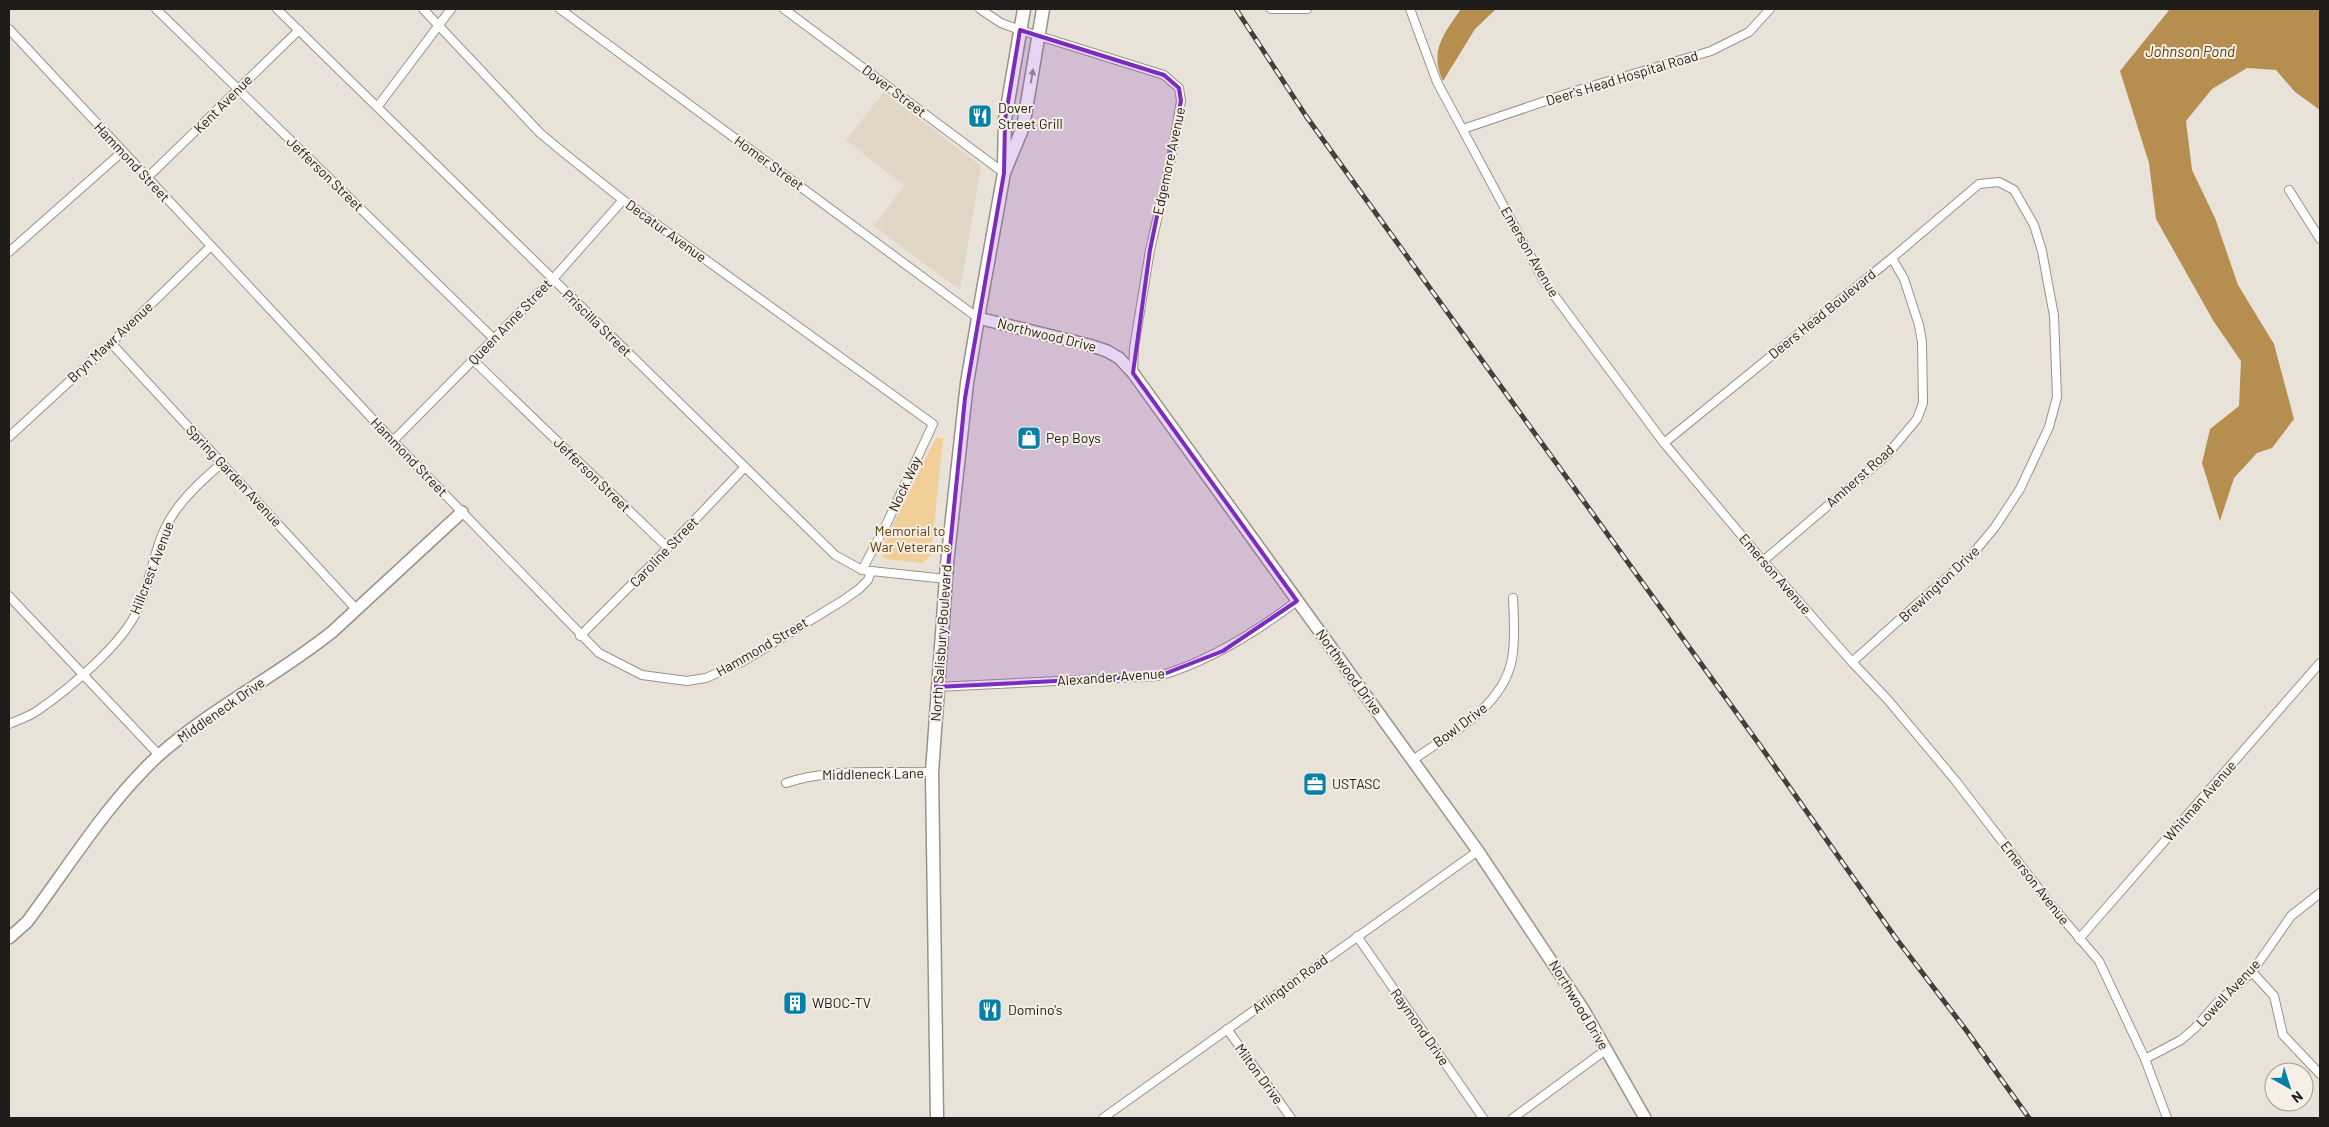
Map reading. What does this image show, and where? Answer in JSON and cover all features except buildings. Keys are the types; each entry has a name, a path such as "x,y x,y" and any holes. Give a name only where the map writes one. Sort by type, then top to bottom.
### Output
{"main road":[{"name":"North Salisbury Boulevard","path":"937,1118 932,772 936,687 967,383 1004,172 1005,120 1024,9"},
{"name":"North Salisbury Boulevard","path":"1004,172 1022,127 1043,9"}],"street":[{"name":"Jefferson Street","path":"156,9 494,339"},
{"name":"Priscilla Street","path":"277,9 835,555 862,570 946,579"},
{"name":"Decatur Avenue","path":"423,9 540,133 623,200 933,424"},
{"path":"378,106 451,9"},
{"name":"Homer Street","path":"560,9 978,318"},
{"name":"Dover Street","path":"784,9 1004,172"},
{"name":"Edgemore Avenue","path":"980,9 988,11 1001,23 1020,30 1164,75 1179,88 1181,101 1171,159 1150,250 1134,348 1134,373"},
{"path":"1271,9 1307,9"},
{"name":"Emerson Avenue","path":"1410,9 1437,82 1545,283 1664,442 1763,561 1888,700 1955,780 2079,939 2099,961 2145,1059 2167,1118"},
{"name":"Deer's Head Hospital Road","path":"1463,129 1575,91 1711,50 1749,32 1770,9"},
{"name":"Hammond Street","path":"9,29 393,441 580,636 599,653 642,675 687,681 706,678 742,662 842,601 868,580 871,571"},
{"name":"Kent Avenue","path":"147,178 299,30"},
{"path":"9,252 122,152"},
{"name":"Brewington Drive","path":"1852,662 1971,556 1995,527 2020,489 2049,427 2057,397 2054,316 2042,251 2034,225 2014,190 1999,182 1979,184"},
{"name":"Deers Head Boulevard","path":"1664,442 1892,258 1979,184"},
{"path":"2289,190 2320,239"},
{"name":"Queen Anne Street","path":"393,441 552,280 623,200"},
{"name":"Bryn Mawr Avenue","path":"9,437 111,343 211,246"},
{"name":"Amherst Road","path":"1763,561 1886,456 1917,419 1923,403 1924,386 1919,324 1904,279 1892,258"},
{"name":"Northwood Drive","path":"978,318 1089,344 1119,358 1134,373 1478,850 1544,948 1606,1049 1645,1118"},
{"name":"Spring Garden Avenue","path":"111,343 357,610"},
{"name":"Jefferson Street","path":"473,360 668,548"},
{"name":"Nock Way","path":"862,570 887,523 933,424"},
{"name":"Hillcrest Avenue","path":"9,724 36,712 82,675 122,635 138,610 155,555 172,516 191,492 222,463"},
{"name":"Caroline Street","path":"580,636 745,467"},
{"name":"Middleneck Drive","path":"9,938 27,922 116,802 159,755 205,719 310,649 357,610 462,512"},
{"path":"9,596 159,755"},
{"name":"Bowl Drive","path":"1413,760 1484,709 1497,694 1507,677 1513,653 1514,598"},
{"name":"Alexander Avenue","path":"936,687 1159,676 1180,670 1223,650 1264,625 1296,600"},
{"name":"Whitman Avenue","path":"2079,939 2320,663"},
{"name":"Middleneck Lane","path":"786,784 802,778 832,773 932,772"},
{"name":"Arlington Road","path":"1103,1118 1478,850"},
{"name":"Lowell Avenue","path":"2145,1059 2181,1040 2195,1028 2218,1002 2252,972 2291,916 2320,893"},
{"name":"Raymond Drive","path":"1357,936 1483,1118"},
{"path":"2252,972 2274,996 2283,1035 2320,1074"},
{"name":"Milton Drive","path":"1227,1029 1292,1118"},
{"path":"1513,1118 1606,1049"}],"highlighted area":[{"path":"1020,30 1164,75 1179,88 1181,101 1150,250 1133,373 1297,601 1223,651 1159,676 936,687 965,398 1004,173 1005,120"}],"shaded area":[{"path":"884,92 981,166 960,290 874,226 904,186 846,140"}],"green space":[{"name":"Memorial to War Veterans","path":"936,438 943,438 931,555 922,563 886,559 882,556 881,549"}],"water":[{"path":"1461,9 1496,9 1475,29 1443,81 1438,60 1440,43"},
{"name":"Johnson Pond","path":"2170,9 2320,9 2320,110 2295,92 2276,70 2247,68 2212,89 2186,121 2192,170 2215,218 2238,285 2274,344 2294,419 2272,448 2257,453 2234,478 2220,521 2202,463 2210,429 2239,406 2241,361 2214,322 2156,219 2149,163 2120,71"}],"railway":[{"path":"1236,9 1306,116 1759,744 1895,937 1966,1030 2029,1118"}],"place":[{"name":"Dover Street Grill","path":"980,116"},
{"name":"Pep Boys","path":"1029,438"},
{"name":"USTASC","path":"1315,784"},
{"name":"WBOC-TV","path":"795,1003"},
{"name":"Domino's","path":"990,1010"}]}
